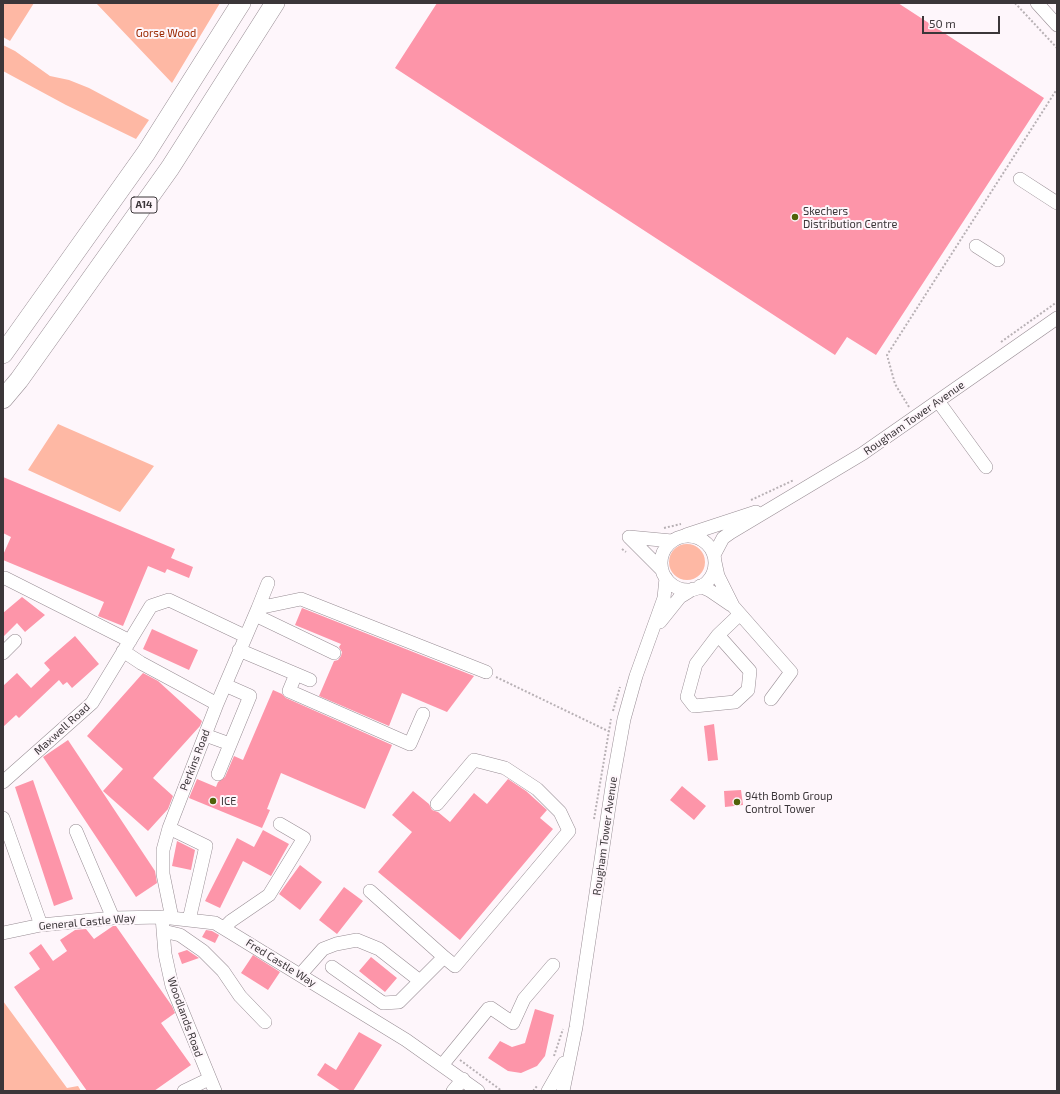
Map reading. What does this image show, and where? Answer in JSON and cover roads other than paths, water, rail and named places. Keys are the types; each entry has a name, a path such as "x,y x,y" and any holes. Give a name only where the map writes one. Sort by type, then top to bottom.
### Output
{"highway":[{"name":"A14","path":"3,354 146,153 241,3"},
{"name":"A14","path":"3,399 19,380 170,168 274,3"}],"street":[{"path":"1037,3 1057,25"},
{"path":"1020,179 1057,204"},
{"path":"976,246 998,260"},
{"name":"Rougham Tower Avenue","path":"714,558 724,538 766,510 862,454 1057,318"},
{"path":"938,401 986,467"},
{"name":"Rougham Tower Avenue","path":"680,534 752,512 766,510"},
{"path":"664,574 662,554 680,534"},
{"path":"736,611 718,576 710,548 699,538 680,534 629,537 678,588 709,590 736,611 791,672 771,699"},
{"path":"696,588 711,576 714,558"},
{"name":"Rougham Tower Avenue","path":"563,1091 579,1014 613,780 624,720 636,676 655,627 657,616 664,598 664,574"},
{"path":"5,578 126,646 141,663 217,704"},
{"name":"Perkins Road","path":"167,918 163,874 164,850 170,828 217,704 268,583"},
{"name":"Rougham Tower Avenue","path":"655,627 680,596 696,588"},
{"path":"256,612 300,599 486,672"},
{"name":"Maxwell Road","path":"3,782 92,703 151,606 168,600 245,636"},
{"path":"718,635 750,671 748,690 735,702 694,706 687,697 696,664 736,611"},
{"path":"256,612 334,653"},
{"path":"3,653 15,641"},
{"path":"240,650 310,680"},
{"path":"296,674 288,691 410,744 423,714"},
{"path":"218,774 250,696 225,686"},
{"path":"205,735 230,744"},
{"path":"370,891 456,966 569,831 560,812 538,789 505,768 474,760 437,804"},
{"path":"3,818 41,925"},
{"path":"224,928 231,921 269,895 304,838 280,824"},
{"path":"170,828 206,846 190,920"},
{"path":"76,831 112,918"},
{"name":"General Castle Way","path":"4,931 41,925 112,918 167,918"},
{"name":"Fred Castle Way","path":"167,918 215,923 224,928 443,1064 478,1091"},
{"name":"Woodlands Road","path":"167,918 163,931 165,954 172,986 212,1085"},
{"path":"163,931 180,935 203,951 223,971 240,996 265,1022"},
{"path":"300,975 323,949 336,944 357,940 379,949 420,981"},
{"path":"332,967 383,1003 399,1002 444,957"},
{"path":"443,1064 450,1053 489,1008 514,1023 524,999 553,964"},
{"path":"377,1023 383,1003"},
{"name":"Rougham Tower Avenue","path":"548,1091 571,1049"},
{"path":"453,1091 463,1079"},
{"path":"184,1091 212,1085"}],"place":[{"name":"Skechers Distribution Centre","path":"795,217"},
{"name":"ICE","path":"213,801"},
{"name":"94th Bomb Group Control Tower","path":"737,802"}],"park label":[{"name":"Gorse Wood","path":"166,33"}]}
